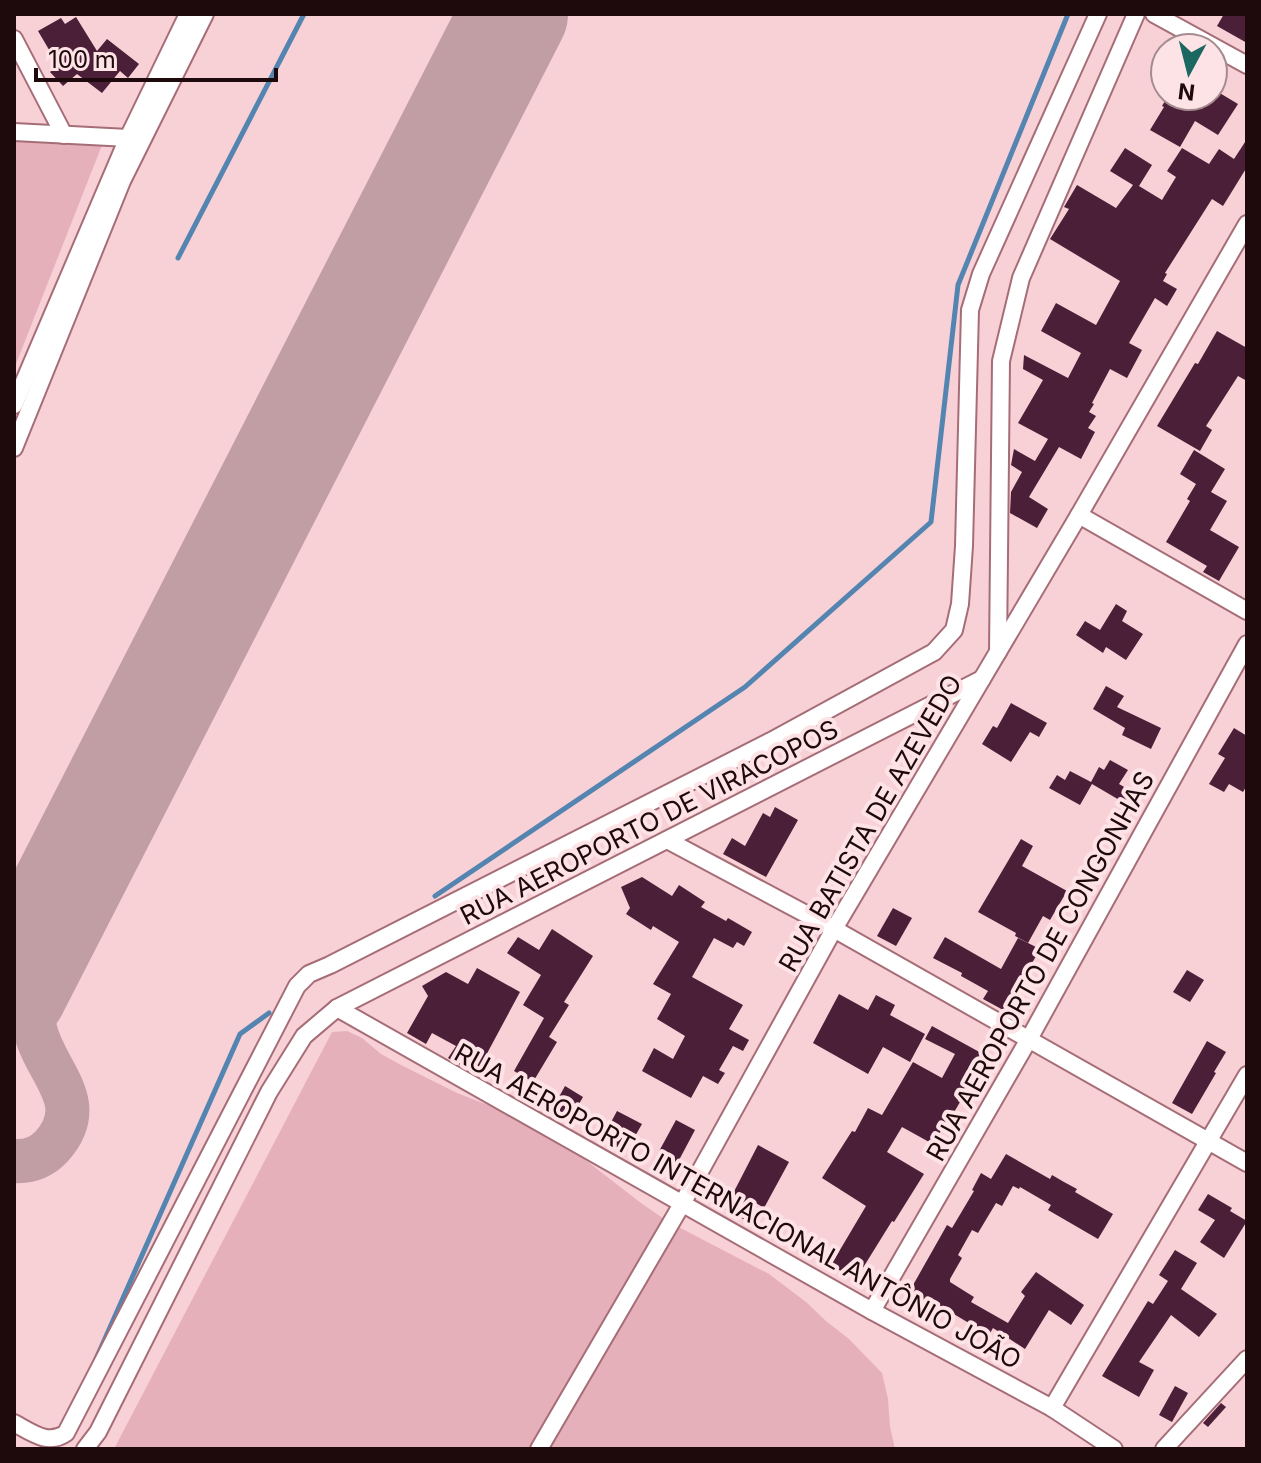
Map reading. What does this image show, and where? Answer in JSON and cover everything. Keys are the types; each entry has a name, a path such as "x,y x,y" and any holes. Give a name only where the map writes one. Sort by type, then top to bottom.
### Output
{"street":[{"path":"14,405 128,138 188,14"},
{"path":"14,448 122,181 205,14"},
{"path":"14,1423 45,1439 57,1440 66,1433 297,986 309,974 771,741 934,652 954,630 960,604 964,546 970,310 981,274 1098,14"},
{"path":"998,653 1001,361 1021,278 1136,14"},
{"path":"1154,14 1247,65"},
{"path":"14,39 64,135"},
{"path":"14,132 128,138"},
{"name":"RUA BATISTA DE AZEVEDO","path":"539,1449 682,1204 834,929 1247,224"},
{"path":"1079,515 1247,611"},
{"name":"RUA AEROPORTO DE CONGONHAS","path":"872,1311 1029,1039 1247,644"},
{"name":"RUA AEROPORTO DE VIRACOPOS","path":"85,1449 98,1432 269,1092 304,1036 337,1008 983,678"},
{"path":"667,840 834,929 1247,1163"},
{"name":"RUA AEROPORTO INTERNACIONAL ANTÔNIO JOÃO","path":"337,1008 872,1311 1052,1408 1114,1449"},
{"path":"1052,1408 1247,1075"},
{"path":"1164,1449 1247,1359"}],"shaded area":[{"path":"14,134 104,140 14,369"},
{"path":"347,1031 401,1065 498,1109 575,1152 667,1221 769,1274 806,1302 882,1373 895,1449 114,1449 332,1032"}],"building":[{"path":"1224,14 1247,14 1247,43 1229,32 1217,26"},
{"path":"76,17 97,51 107,39 139,64 128,78 120,71 102,93 77,74 63,86 50,72 58,65 38,31 61,18 65,24"},
{"path":"1229,99 1238,104 1218,135 1195,121 1180,147 1150,130 1161,112 1229,112"},
{"path":"1247,139 1247,167 1223,206 1212,199 1165,273 1163,281 1177,289 1167,306 1155,298 1129,343 1142,350 1127,378 1110,369 1092,403 1089,412 1096,416 1088,428 1095,432 1081,459 1059,447 1029,497 1048,509 1037,528 1010,513 1011,492 1022,472 1011,465 1014,449 1035,461 1048,439 1018,423 1043,380 1023,369 1024,355 1068,378 1081,353 1041,331 1056,303 1096,325 1120,281 1050,239 1069,209 1064,207 1077,185 1116,208 1133,185 1110,171 1125,148 1152,165 1139,186 1162,200 1176,177 1167,171 1182,148 1209,164 1219,149 1234,159"},
{"path":"1217,331 1247,348 1247,381 1238,376 1206,426 1212,430 1200,451 1157,426"},
{"path":"1194,450 1225,469 1211,492 1227,501 1210,530 1239,547 1219,581 1203,572 1207,566 1166,542 1190,501 1187,499 1196,484 1180,474"},
{"path":"1116,604 1127,611 1122,621 1143,634 1126,660 1106,647 1103,653 1076,635 1085,621 1100,630"},
{"path":"1106,686 1124,696 1117,707 1161,728 1151,749 1122,735 1125,728 1093,709"},
{"path":"1011,703 1047,723 1039,737 1030,732 1011,762 982,744 993,726 997,728"},
{"path":"1234,728 1247,736 1247,785 1243,792 1229,784 1224,792 1209,784 1225,758 1218,754"},
{"path":"1110,760 1128,770 1119,784 1140,796 1133,808 1092,784 1080,805 1049,788 1057,775 1065,780 1070,771 1091,782 1099,767 1104,770"},
{"path":"775,807 798,820 766,877 723,854 732,838 745,846 763,813 770,817"},
{"path":"1021,839 1033,846 1022,866 1067,891 1050,920 1043,916 1028,943 978,912"},
{"path":"642,877 672,896 679,885 705,902 701,907 752,932 744,946 737,942 733,948 714,938 692,977 743,1005 729,1029 749,1040 743,1051 733,1046 719,1070 725,1073 718,1084 703,1076 691,1098 642,1071 654,1048 673,1059 685,1036 657,1019 671,994 653,984 679,942 653,926 651,930 626,914 630,908 621,887"},
{"path":"893,908 912,918 896,946 877,936"},
{"path":"552,929 593,956 564,1002 569,1005 549,1037 557,1042 533,1082 514,1071 544,1018 523,1005 541,975 507,953 518,937 539,950"},
{"path":"945,937 1001,969 1018,938 1040,949 1005,1011 983,999 988,991 933,958"},
{"path":"477,968 520,992 476,1074 448,1058 456,1046 432,1033 426,1044 407,1033 428,996 422,986 446,972 468,984"},
{"path":"1187,970 1204,980 1190,1002 1173,992"},
{"path":"839,994 868,1010 876,995 895,1005 890,1015 925,1034 910,1062 883,1047 868,1074 813,1043"},
{"path":"932,1026 983,1054 960,1102 939,1134 946,1138 940,1148 902,1127 887,1152 924,1174 854,1279 831,1265 866,1206 822,1178 868,1108 882,1115 913,1062 942,1078 955,1054 925,1039"},
{"path":"1207,1041 1226,1052 1192,1114 1172,1103"},
{"path":"565,1086 583,1097 571,1118 553,1108"},
{"path":"617,1111 642,1124 626,1152 602,1139"},
{"path":"676,1120 695,1130 670,1177 651,1166"},
{"path":"758,1145 789,1162 764,1208 756,1203 747,1221 725,1209"},
{"path":"1006,1154 1050,1179 1052,1175 1077,1189 1075,1192 1113,1214 1098,1239 1048,1210 1051,1205 1013,1186 1002,1206 996,1203 978,1233 972,1230 958,1255 962,1258 950,1279 974,1297 971,1302 1008,1323 1025,1296 1021,1292 1036,1272 1084,1305 1071,1325 1049,1310 1025,1349 993,1328 989,1335 937,1304 930,1315 904,1301 947,1225 952,1228 981,1173 991,1179"},
{"path":"1208,1194 1247,1221 1224,1258 1200,1242 1215,1220 1198,1210"},
{"path":"1175,1250 1197,1263 1181,1289 1217,1314 1199,1337 1171,1315 1139,1362 1154,1370 1139,1397 1102,1376 1148,1301 1153,1304 1168,1281 1159,1275"},
{"path":"1175,1386 1188,1393 1172,1422 1159,1415"},
{"path":"1221,1403 1226,1407 1208,1427 1203,1423"}],"waterway":[{"path":"178,258 304,14"},
{"path":"435,896 745,687 931,522 958,285 1068,14"},
{"path":"96,1359 240,1034 269,1013"}],"taxiway":[{"path":"14,1161 35,1158 48,1150 63,1130 67,1115 62,1088 35,1029 35,949"}],"runway":[{"path":"14,990 514,14"}]}
